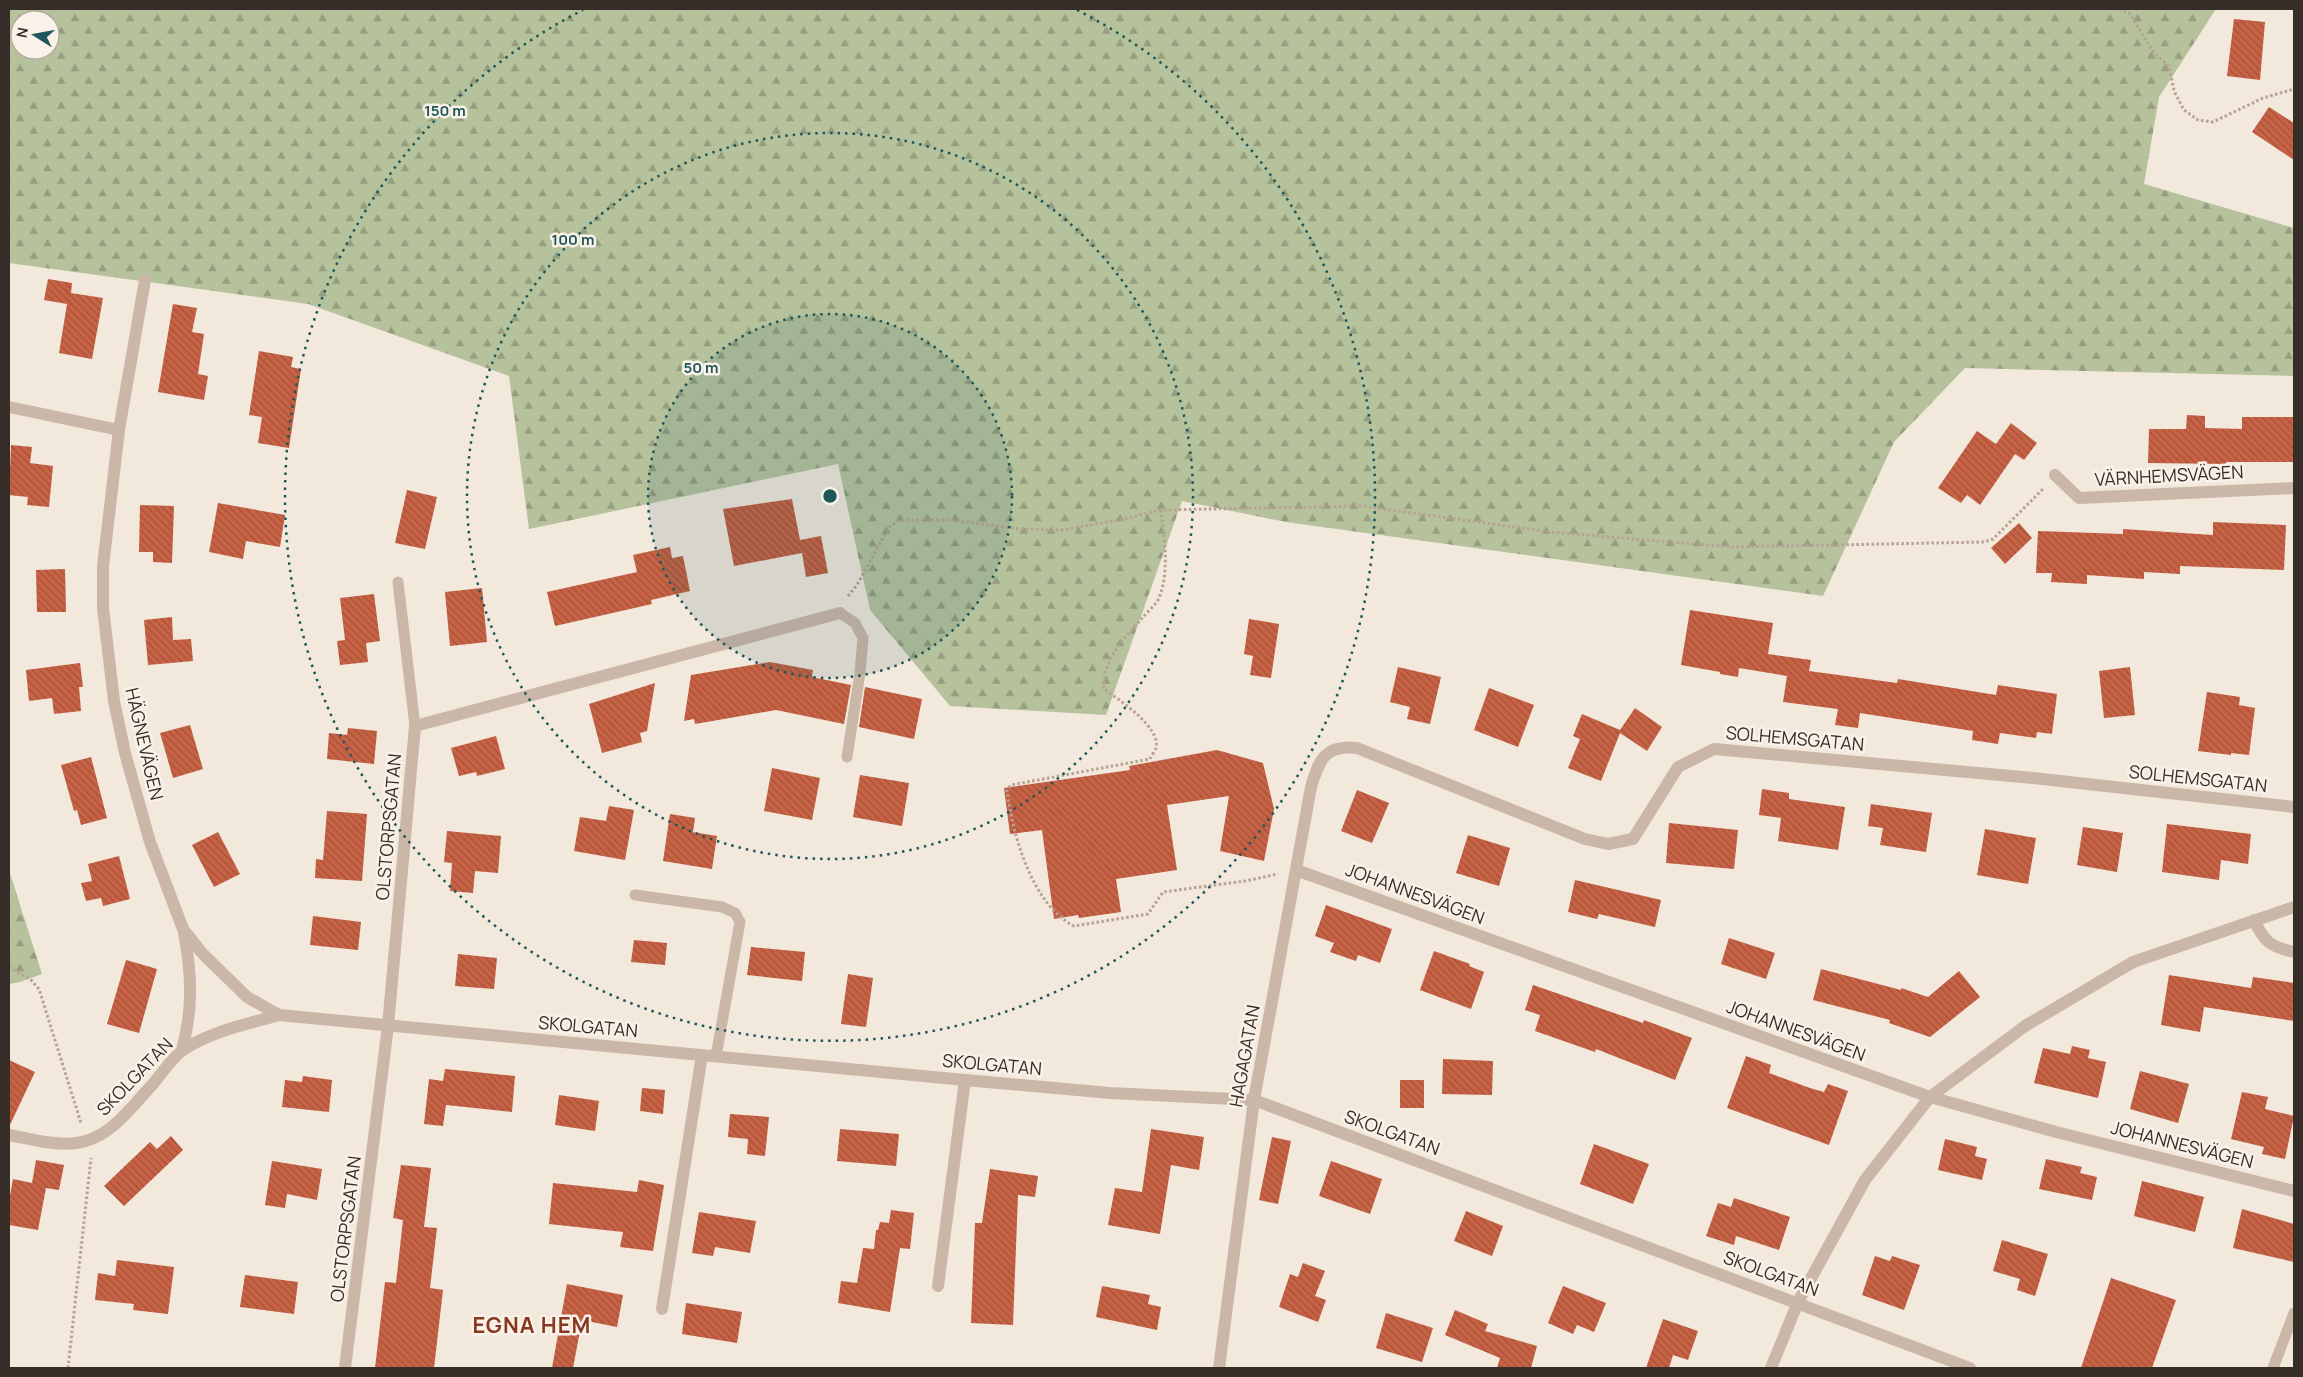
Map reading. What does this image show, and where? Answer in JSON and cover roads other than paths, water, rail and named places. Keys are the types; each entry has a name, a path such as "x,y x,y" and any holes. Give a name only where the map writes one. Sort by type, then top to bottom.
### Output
{"street":[{"name":"HÄGNEVÄGEN","path":"145,280 119,430 103,566 103,608 114,701 125,753 150,842 183,928 202,953 247,997 280,1015"},
{"path":"9,407 119,430"},
{"name":"VÄRNHEMSVÄGEN","path":"2055,475 2079,498 2294,488"},
{"path":"415,726 840,613"},
{"name":"OLSTORPSGATAN","path":"345,1368 388,1026 415,726"},
{"name":"SOLHEMSGATAN","path":"1324,754 1336,749 1357,748 1585,839 1608,844 1634,839 1678,767 1714,749 2033,778 2294,807"},
{"name":"HAGAGATAN","path":"1221,1368 1254,1100 1311,788 1316,768 1324,754"},
{"name":"JOHANNESVÄGEN","path":"1296,870 1930,1098 2056,1132 2294,1191"},
{"path":"1772,1368 1798,1302 1865,1180 1930,1098 2024,1026 2133,962 2294,907"},
{"path":"2254,920 2260,934 2271,946 2294,952"},
{"path":"182,1050 191,1005 189,960 183,928"},
{"name":"SKOLGATAN","path":"9,1136 63,1144 77,1143 96,1137 119,1121 182,1050 207,1038 280,1015 965,1080 1110,1092 1254,1100 1798,1302 1970,1368"},
{"path":"662,1309 702,1055"},
{"path":"938,1286 965,1080"}],"lane":[{"path":"398,582 415,726"},
{"path":"840,613 855,623 863,638 860,673 847,757"},
{"path":"635,894 722,907 735,913 740,922 716,1056"},
{"path":"2273,1368 2294,1312"}],"district":[{"name":"EGNA HEM","path":"532,1325"}]}
